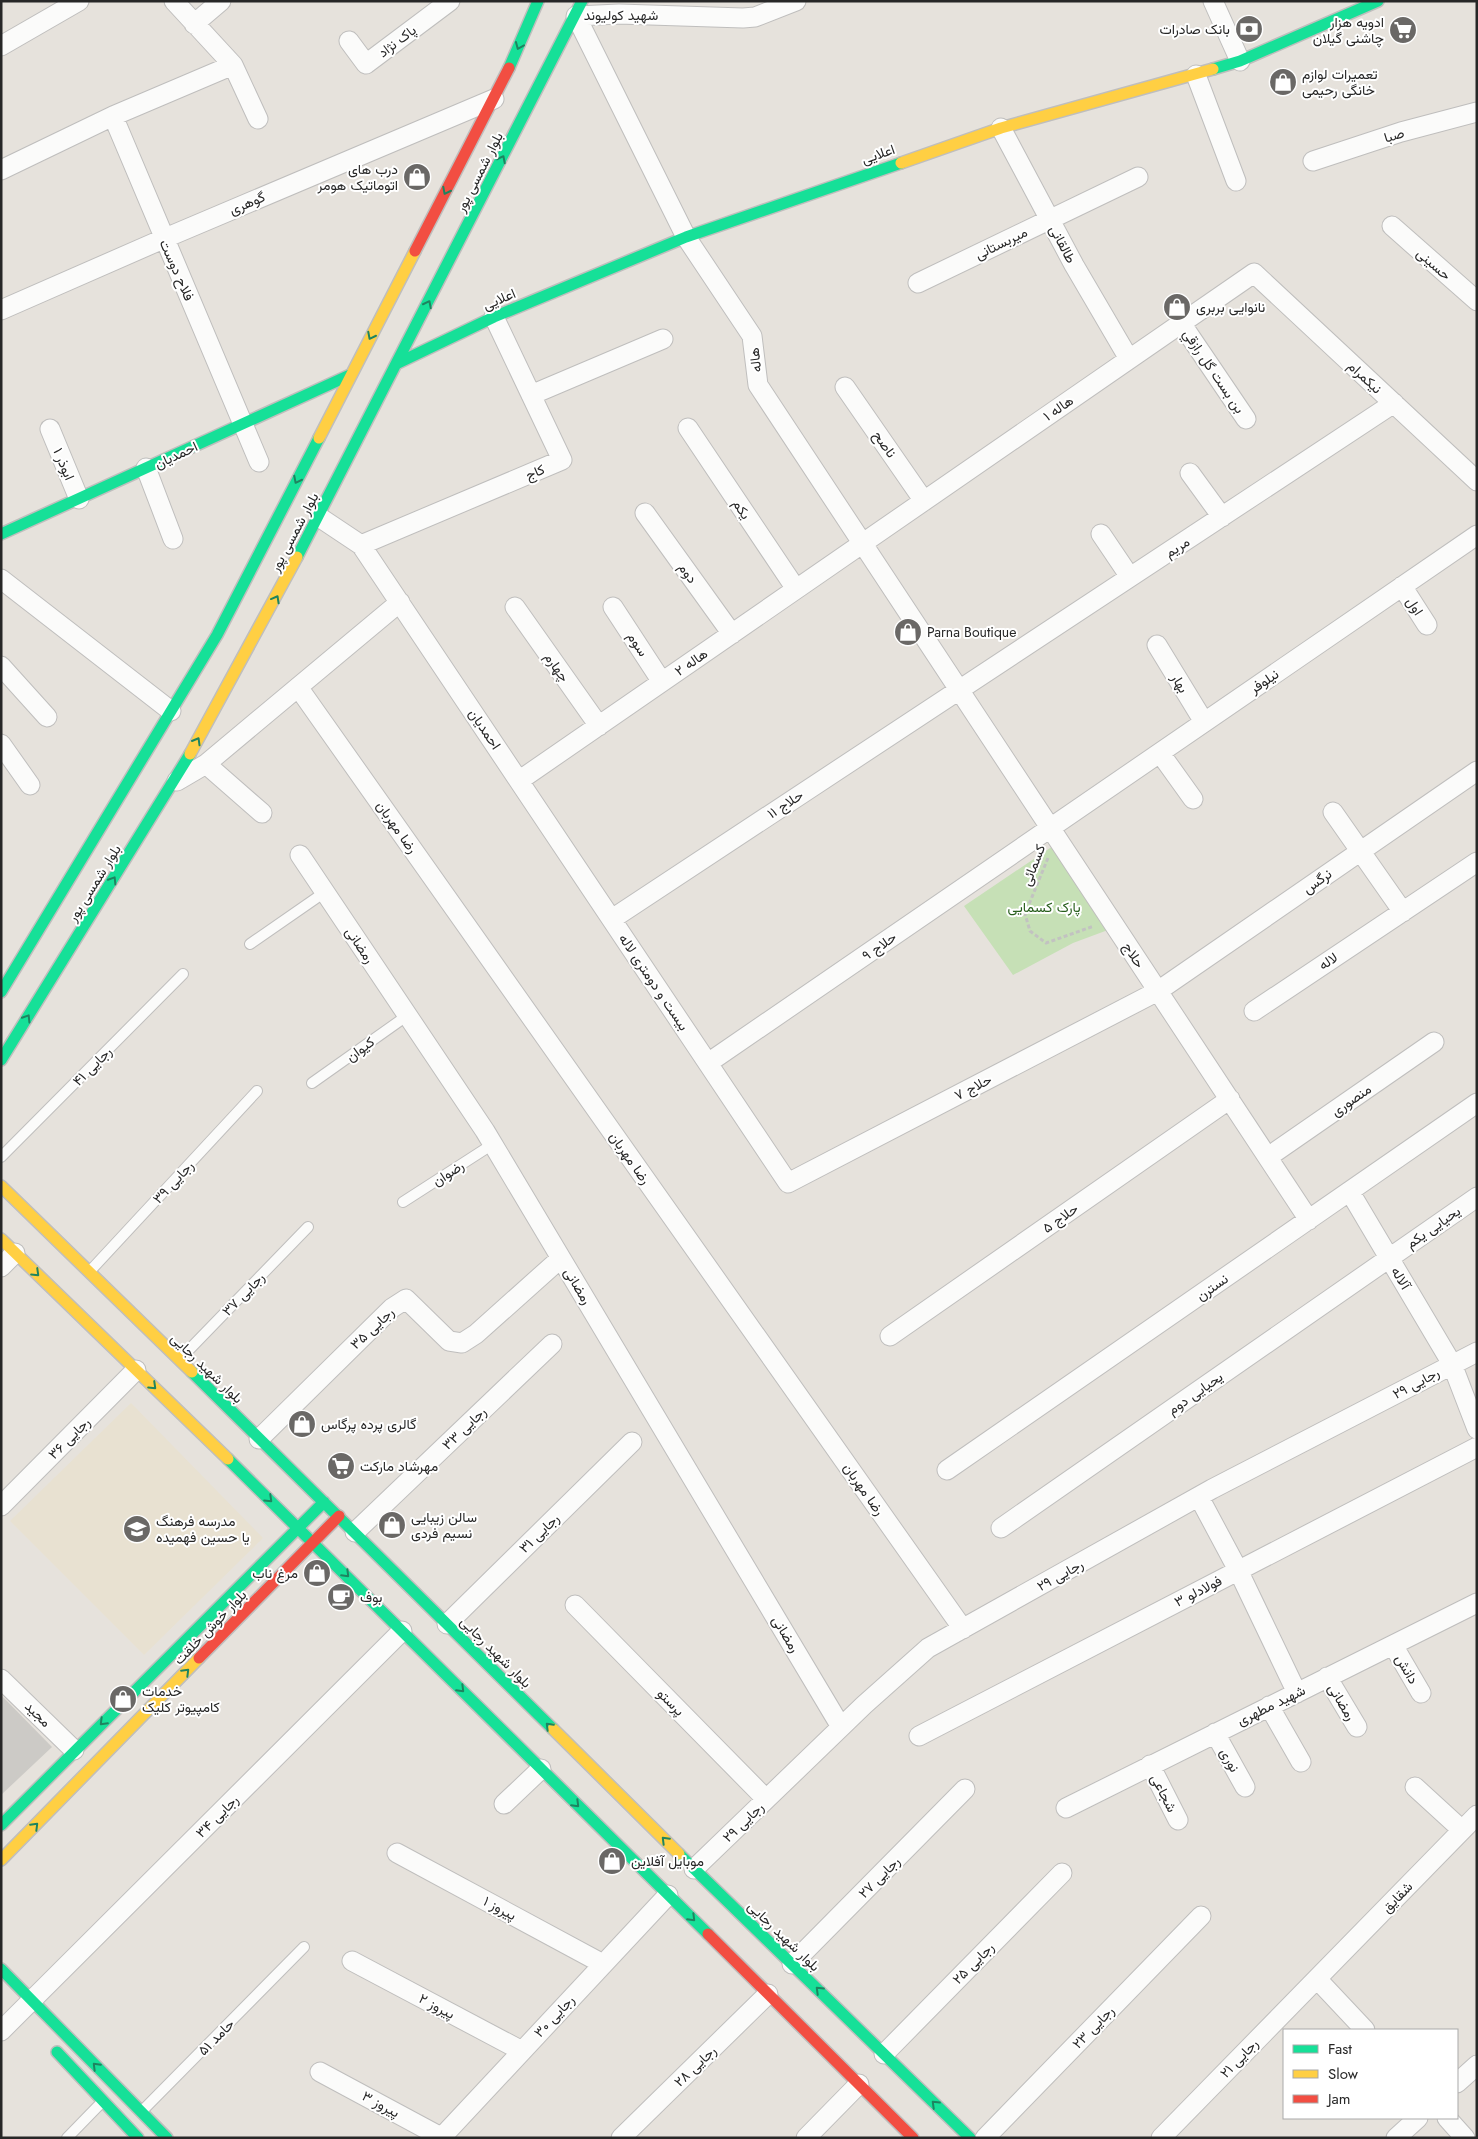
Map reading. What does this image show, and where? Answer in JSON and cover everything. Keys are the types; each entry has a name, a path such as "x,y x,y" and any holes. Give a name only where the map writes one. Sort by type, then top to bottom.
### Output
{"main road":[{"name":"اعلایی","path":"398,363 494,317 686,237 1001,128 1196,75 1240,61 1347,7 1378,1"},
{"name":"بلوار شمسی پور","path":"1,992 217,636 494,98 537,2"},
{"name":"بلوار شمسی پور","path":"1,1060 174,783 319,517 579,8"},
{"name":"احمدیان","path":"1,534 350,375"},
{"name":"بلوار شهید رجایی","path":"1,1186 178,1361 339,1516 694,1869 970,2138"},
{"path":"1,1239 314,1542 913,2138"},
{"name":"بلوار خوش خلقت","path":"1,1825 324,1502"},
{"name":"بلوار خوش خلقت","path":"1,1860 339,1516"},
{"path":"1,1970 23,2010 118,2088 167,2138"},
{"path":"46,2040 138,2138"}],"street":[{"path":"1,46 79,1"},
{"path":"174,1 233,64 258,119"},
{"path":"194,24 221,1"},
{"name":"پاک نژاد","path":"349,41 366,64 450,1"},
{"name":"شهید کولیوند","path":"630,1 665,15"},
{"path":"734,1 743,18"},
{"name":"شهید کولیوند","path":"579,8 665,15 755,18 796,1"},
{"path":"1213,1 1240,61"},
{"name":"هاله","path":"579,8 686,237 752,336 758,385 959,690"},
{"path":"1,170 113,116 233,64"},
{"path":"1196,75 1236,181"},
{"name":"گوهری","path":"1,310 494,98"},
{"name":"صبا","path":"1313,161 1401,132 1477,112"},
{"name":"فلاح دوست","path":"113,116 163,239 260,462"},
{"name":"طالقانی","path":"1001,128 1050,220 1129,358"},
{"name":"میربستانی","path":"918,283 1138,178"},
{"name":"حسینی","path":"1392,226 1477,301"},
{"name":"هاله ۱","path":"862,544 1254,273"},
{"name":"نیکمرام","path":"1254,273 1477,482"},
{"name":"کاج","path":"362,545 562,460 494,317"},
{"name":"بن بست گل رازقي","path":"1181,323 1246,419"},
{"path":"531,395 663,339"},
{"name":"ناصح","path":"846,387 924,501"},
{"name":"مریم","path":"959,690 1394,403"},
{"name":"یکم","path":"688,428 796,589"},
{"name":"ابوذر ۱","path":"50,429 79,499"},
{"path":"146,468 173,539"},
{"path":"1190,473 1222,517"},
{"name":"دوم","path":"645,513 732,634"},
{"name":"احمدیان","path":"319,517 362,545 520,780"},
{"path":"1102,534 1130,577"},
{"name":"نیلوفر","path":"1053,832 1204,722 1477,535"},
{"name":"هاله ۲","path":"520,780 862,544"},
{"path":"1,579 171,711"},
{"name":"اول","path":"1402,586 1427,625"},
{"path":"174,783 206,764 400,602"},
{"name":"چهارم","path":"515,607 599,726"},
{"name":"سوم","path":"613,607 662,682"},
{"name":"بهار","path":"1157,645 1204,722"},
{"path":"1,666 47,717"},
{"name":"رضا مهربان","path":"298,687 963,1629"},
{"name":"حلاج","path":"959,690 1309,1220"},
{"name":"حلاج ۱۱","path":"612,918 959,690"},
{"path":"1,744 30,785"},
{"path":"1160,753 1193,799"},
{"path":"206,764 262,813"},
{"name":"نرگس","path":"1158,991 1477,771"},
{"name":"بیست و دومتری لاله","path":"520,780 788,1183"},
{"path":"1333,812 1359,852 1403,912"},
{"name":"حلاج ۹","path":"708,1063 1053,832"},
{"name":"رمضانی","path":"300,855 493,1144 841,1727"},
{"name":"لاله","path":"1254,1011 1477,862"},
{"name":"حلاج ۷","path":"788,1183 1158,991"},
{"name":"منصوری","path":"1268,1157 1434,1042"},
{"name":"حلاج ۵","path":"890,1336 1230,1099"},
{"name":"نسترن","path":"947,1470 1477,1103"},
{"name":"آلاله","path":"1350,1192 1452,1364 1477,1429"},
{"name":"یحیایی یکم","path":"1389,1258 1477,1197"},
{"path":"1,1267 15,1253"},
{"name":"رجایی ۳۵","path":"259,1439 392,1308 406,1300 449,1341 462,1343 476,1334 561,1258"},
{"name":"یحیایی دوم","path":"1001,1528 1389,1258"},
{"name":"رجایی ۳۳","path":"355,1532 552,1344"},
{"name":"رجایی ۲۹","path":"694,1869 841,1727 928,1648 1199,1497 1477,1352"},
{"name":"رجایی ۳۶","path":"1,1506 136,1370"},
{"name":"رجایی ۳۱","path":"447,1624 632,1442"},
{"name":"فولادلو ۳","path":"919,1736 1477,1447"},
{"path":"1199,1497 1238,1570 1297,1693"},
{"name":"شهید مطهری","path":"1066,1808 1477,1603"},
{"name":"پرستو","path":"575,1605 766,1799"},
{"name":"رجایی ۳۴","path":"1,2031 402,1631"},
{"name":"دانش","path":"1392,1645 1421,1693"},
{"name":"رمضانی","path":"1327,1677 1357,1727"},
{"name":"مجید","path":"1,1679 74,1750"},
{"path":"1269,1706 1301,1762"},
{"name":"نوری","path":"1215,1733 1245,1788"},
{"name":"شجاعی","path":"1150,1765 1178,1820"},
{"path":"504,1804 541,1769"},
{"path":"1415,1786 1462,1830"},
{"name":"رجایی ۲۷","path":"792,1964 966,1789"},
{"name":"شقایق","path":"1317,1979 1477,1815"},
{"name":"پیروز ۱","path":"396,1853 603,1964"},
{"name":"رجایی ۲۵","path":"884,2054 1062,1873"},
{"name":"رجایی ۳۰","path":"441,2137 668,1895"},
{"name":"رجایی ۲۳","path":"985,2138 1201,1916"},
{"name":"پیروز ۲","path":"352,1961 522,2051"},
{"path":"1317,1979 1364,2029"},
{"name":"رجایی ۲۱","path":"1161,2138 1317,1979"},
{"name":"رجایی ۲۸","path":"621,2138 768,1994"},
{"path":"1458,2082 1477,2065"},
{"name":"پیروز ۳","path":"320,2072 441,2137"},
{"path":"806,2138 859,2084"},
{"path":"1396,2138 1417,2119"},
{"path":"1448,2119 1465,2138"}],"lane":[{"path":"250,944 325,892"},
{"name":"رجایی ۴۱","path":"1,1157 183,974"},
{"name":"کیوان","path":"312,1083 408,1015"},
{"name":"رجایی ۳۹","path":"88,1273 257,1091"},
{"name":"رضوان","path":"403,1202 493,1144"},
{"name":"رجایی ۳۷","path":"178,1361 308,1227"},
{"name":"حامد ۵۱","path":"128,2127 304,1947"},
{"path":"67,2138 118,2088"}],"path":[{"name":"کسمائی","path":"1053,832 1026,914 1030,931 1046,943 1111,920"}],"shaded area":[{"name":"مدرسه فرهنگ یا حسین فهمیده","path":"131,1403 263,1538 144,1655 10,1521"}],"green space":[{"name":"پارک کسمایی","path":"1059,842 1116,927 1073,943 1013,975 964,906"}],"building":[{"path":"1,1695 52,1747 1,1795"}],"traffic: fast":[{"path":"509,68 538,1"},
{"path":"297,557 582,1"},
{"path":"1213,69 1240,61 1378,1"},
{"path":"398,363 494,317 686,237 901,163"},
{"path":"1,534 350,375"},
{"path":"1,992 217,635 319,438"},
{"path":"1,1060 190,754"},
{"path":"192,1372 553,1729"},
{"path":"228,1459 708,1934"},
{"path":"1,1825 324,1502"},
{"path":"679,1854 970,2138"},
{"path":"1,1969 167,2138"},
{"path":"57,2052 138,2138"}],"traffic: slow":[{"path":"901,163 1001,128 1213,69"},
{"path":"319,438 415,251"},
{"path":"190,754 297,557"},
{"path":"1,1186 192,1372"},
{"path":"1,1239 228,1459"},
{"path":"1,1860 199,1658"},
{"path":"553,1729 679,1854"}],"traffic: jam":[{"path":"415,251 509,68"},
{"path":"199,1658 339,1516"},
{"path":"708,1934 913,2138"}],"place":[{"name":"بانک صادرات","path":"1249,29"},
{"name":"ادویه هزار چاشنی گیلان","path":"1403,30"},
{"name":"تعمیرات لوازم خانگی رحیمی","path":"1283,82"},
{"name":"درب های اتوماتیک هومر","path":"417,177"},
{"name":"نانوایی بربری","path":"1177,307"},
{"name":"Parna Boutique","path":"908,632"},
{"name":"گالری پرده پرگاس","path":"302,1424"},
{"name":"مهرشاد مارکت","path":"341,1466"},
{"name":"سالن زیبایی نسیم فردی","path":"392,1525"},
{"name":"مدرسه فرهنگ یا حسین فهمیده","path":"137,1529"},
{"name":"مرغ ناب","path":"317,1573"},
{"name":"بوف","path":"341,1597"},
{"name":"خدمات کامپیوتر کلیک","path":"123,1699"},
{"name":"موبایل آفلاین","path":"612,1861"}]}
